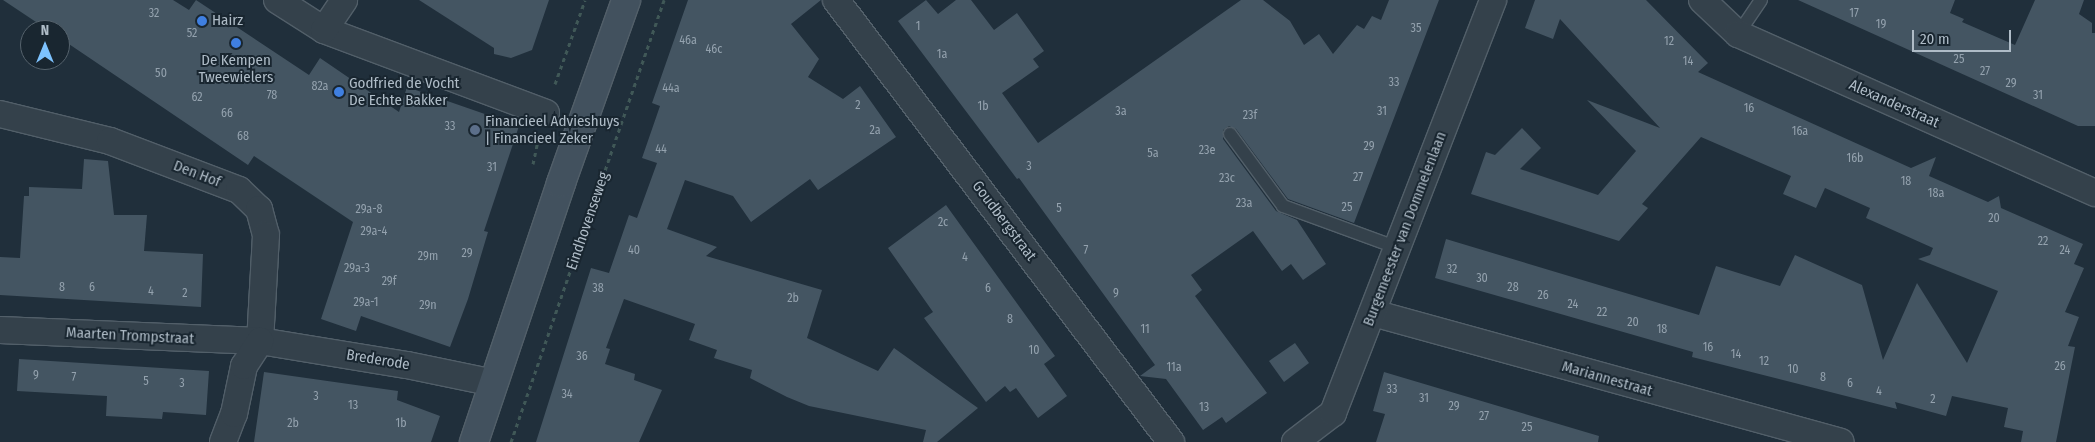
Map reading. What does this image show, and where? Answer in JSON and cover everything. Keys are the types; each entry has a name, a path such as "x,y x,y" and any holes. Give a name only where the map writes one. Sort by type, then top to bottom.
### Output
{"main road":[{"path":"474,442 626,0"}],"street":[{"path":"277,0 324,30 546,113"},
{"path":"324,30 344,0"},
{"name":"Goudbergstraat","path":"836,0 1172,442"},
{"name":"Burgemeester van Dommelenlaan","path":"1295,442 1333,413 1493,0"},
{"name":"Alexanderstraat","path":"1702,0 1738,34 2095,193"},
{"name":"Den Hof","path":"0,114 110,140 239,190 259,209 266,235 260,341"},
{"name":"Mariannestraat","path":"1373,313 1841,442"},
{"name":"Maarten Trompstraat","path":"0,330 260,341"},
{"path":"223,442 234,414 244,366 260,341"},
{"name":"Brederode","path":"260,341 407,365 494,383"}],"lane":[{"path":"1738,34 1761,0"},
{"path":"1230,134 1283,206 1398,248"}],"path":[{"name":"Eindhovenseweg","path":"511,442 664,0"}],"building":[{"path":"3,0 173,0 189,10 196,0 309,75 320,58 399,112 407,87 519,126 484,231 488,232 468,299 450,347 361,316 356,331 321,319 353,222 254,156 248,165 70,45 70,20 33,20"},
{"path":"419,0 549,0 532,50 511,58 494,54 494,48"},
{"path":"688,0 821,0 791,24 819,59 808,77 843,99 860,86 896,137 818,190 810,179 751,222 733,196 685,180 667,229 717,247 706,256 822,290 807,338 878,371 894,348 978,408 937,442 923,442 926,430 809,406 787,397 750,378 752,370 714,358 717,350 689,340 695,324 624,299 606,348 610,349 605,364 635,374 634,380 662,390 639,442 536,442 591,268 609,273 629,215 637,218 657,163 642,158 660,106 652,103"},
{"path":"926,0 938,14 956,0 971,0 994,30 1017,13 1044,51 1033,59 1039,67 1002,93 1038,143 1241,0 1263,0 1290,21 1304,45 1319,34 1333,54 1357,25 1364,29 1372,16 1381,20 1389,0 1439,0 1354,223 1288,199 1236,129 1229,126 1223,130 1223,139 1276,211 1297,220 1326,264 1303,280 1291,264 1282,271 1253,231 1191,275 1202,290 1195,296 1267,393 1226,423 1222,417 1203,430 1166,379 1140,376 1155,365 1019,178 1017,179 898,21"},
{"path":"1535,0 1646,0 1708,63 1698,72 1911,168 1936,157 1929,176 1988,202 1999,196 2001,208 2083,244 2074,264 2084,268 2065,312 2079,317 2068,346 2075,347 2056,442 2021,442 2023,431 2004,427 2008,408 1952,396 1946,416 1895,402 1897,409 1692,357 1693,352 1435,278 1446,239 1699,315 1716,266 1780,286 1795,255 1862,285 1883,360 1917,283 1967,363 1998,291 1918,259 1930,255 1933,248 1866,218 1870,208 1825,188 1816,208 1783,194 1791,176 1701,137 1642,204 1648,208 1619,241 1471,194 1486,152 1495,155 1522,128 1541,148 1520,169 1598,195 1636,151 1587,100 1660,128 1560,19 1553,39 1525,28"},
{"path":"1798,0 1955,0 1950,13 1964,19 1962,22 2015,45 2035,0 2084,0 2079,14 2092,23 2092,33 2095,33 2095,126 2078,126"},
{"path":"84,159 108,161 114,215 147,215 144,251 203,254 201,307 0,295 0,257 20,258 24,196 29,196 29,187 82,189"},
{"path":"946,205 1055,356 1044,364 1067,396 1038,418 1016,388 1010,392 1005,386 986,402 924,318 933,312 888,248"},
{"path":"1295,343 1309,363 1284,382 1269,361"},
{"path":"19,359 209,371 206,415 163,412 162,419 106,416 107,396 17,391"},
{"path":"264,372 398,391 397,400 440,416 431,442 254,442"},
{"path":"1384,372 1599,436 1598,442 1376,442 1385,414 1373,411"}],"place":[{"name":"Hairz","path":"202,21"},
{"name":"De Kempen Tweewielers","path":"236,43"},
{"name":"Godfried de Vocht De Echte Bakker","path":"339,92"},
{"name":"Financieel Advieshuys | Financieel Zeker","path":"475,130"}]}
